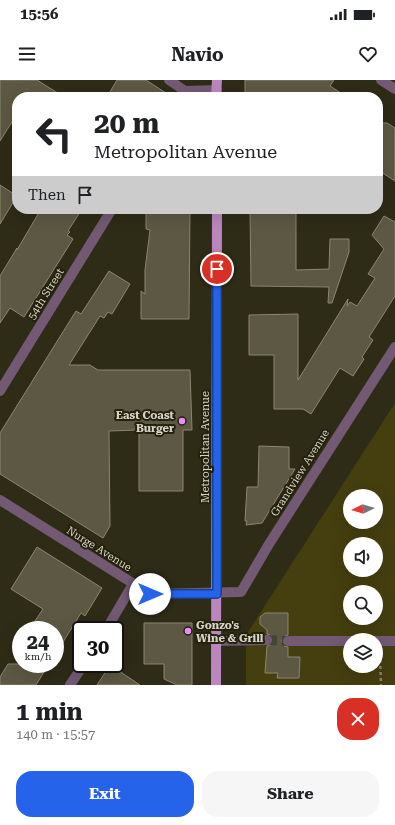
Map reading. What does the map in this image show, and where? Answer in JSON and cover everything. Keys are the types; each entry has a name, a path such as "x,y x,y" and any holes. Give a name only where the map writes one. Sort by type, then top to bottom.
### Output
{"main road":[{"name":"Metropolitan Avenue","path":"216,214 216,685"}],"street":[{"path":"169,80 181,92"},
{"path":"382,80 395,89"},
{"path":"197,92 217,89"},
{"name":"54th Street","path":"0,391 109,214"},
{"name":"Grandview Avenue","path":"217,594 241,592 269,544 395,347"},
{"name":"Nurge Avenue","path":"0,500 150,594 217,594"},
{"path":"111,621 133,584"},
{"path":"216,641 267,640"},
{"path":"288,641 343,641"},
{"path":"383,641 395,641"},
{"path":"70,685 78,673"}],"path":[{"path":"380,673 381,685"}],"shaded area":[{"path":"395,403 395,685 246,685 246,635"}],"building":[{"path":"0,80 37,80 56,92 12,92 12,122 0,141"},
{"path":"117,80 146,80 164,92 110,92"},
{"path":"245,80 334,80 330,86 339,92 245,92"},
{"path":"383,123 387,123 395,128 395,181 383,173"},
{"path":"0,185 12,193 12,204 0,224"},
{"path":"38,214 79,214 67,235 73,239 24,317 10,308 0,323 0,276 17,248 17,250"},
{"path":"146,214 190,214 189,319 141,319 141,291 145,294 145,270 150,230 146,229"},
{"path":"250,214 296,214 296,270 329,269 330,239 349,239 349,252 332,303 328,303 329,287 251,286"},
{"path":"384,216 395,222 395,296 369,337 373,340 362,357 364,359 353,376 340,368 311,414 303,409 274,409 274,355 249,355 249,315 298,314 298,380 348,299 347,306 350,302 357,306 375,278 368,274 384,249 372,235"},
{"path":"109,271 130,284 112,314 108,312 104,318 100,316 69,365 90,365 98,370 190,370 192,430 183,430 183,491 139,491 139,430 109,431 110,526 103,538 0,474 0,433 76,311 81,314"},
{"path":"259,446 289,447 289,469 295,469 262,523 246,525 247,487 258,487"},
{"path":"37,547 102,588 85,616 81,613 76,621 72,621 72,628 64,640 64,621 35,621 43,609 11,589"},
{"path":"265,613 288,613 288,635 283,637 282,641 284,646 288,647 288,657 300,657 299,678 277,678 278,673 265,673 267,646 271,645 273,640 272,636 267,634 267,630 260,624 260,617"},
{"path":"144,623 192,623 192,685 177,685 164,679 164,664 144,664"},
{"path":"8,664 12,664 12,673 43,673 36,685 0,685 0,677"},
{"path":"105,673 122,673 140,685 97,685"}],"tunnel":[{"path":"267,640 288,641"}],"place":[{"name":"East Coast Burger","path":"182,421"},
{"name":"Gonzo's Wine & Grill","path":"188,631"}],"route":[{"path":"150,594 217,594 217,269"}]}
